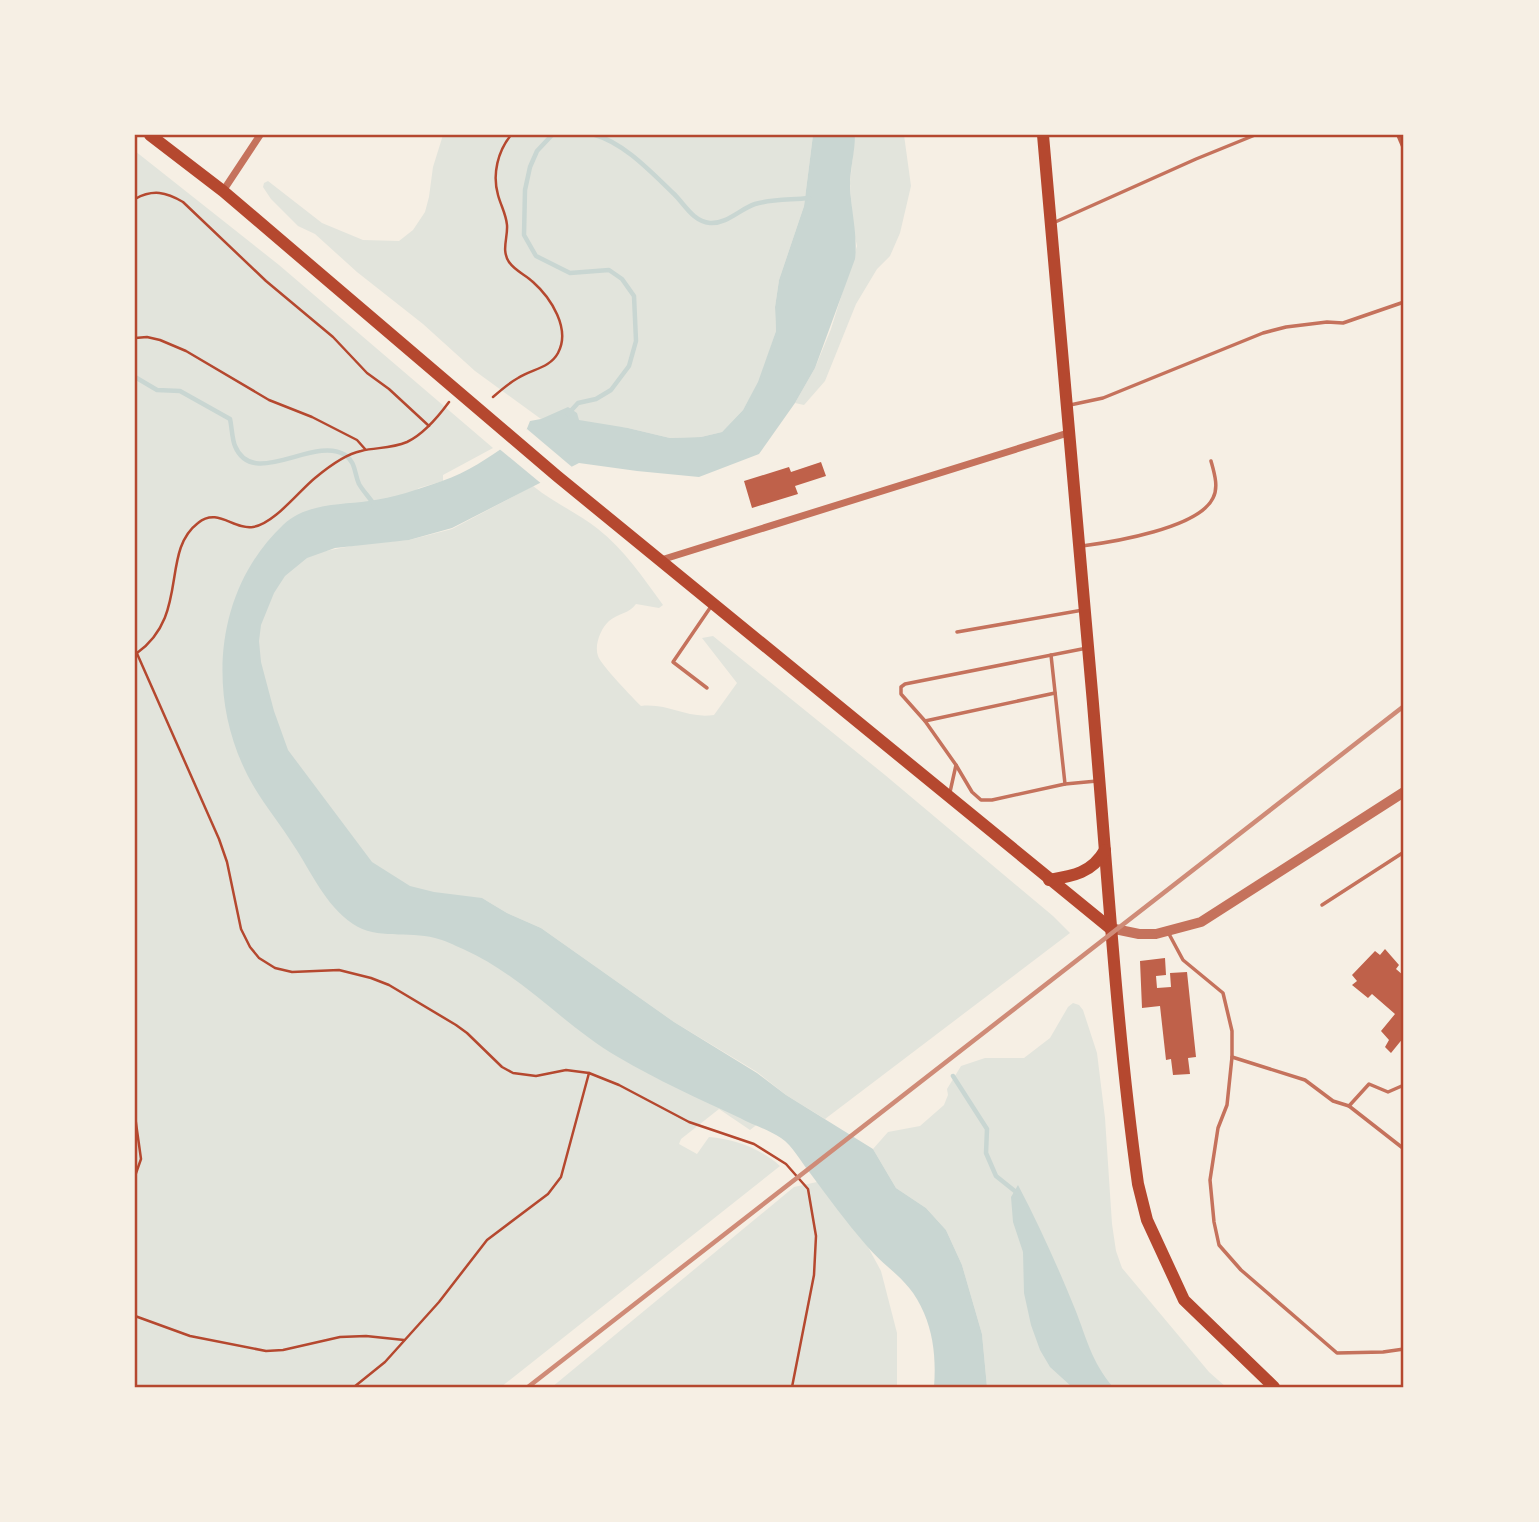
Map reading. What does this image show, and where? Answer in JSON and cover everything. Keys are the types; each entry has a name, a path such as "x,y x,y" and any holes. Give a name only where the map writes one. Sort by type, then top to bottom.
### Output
{"main road":[{"path":"150,135 223,191 557,476 1110,928"},
{"path":"1043,135 1071,432 1110,928 1138,1184 1147,1220 1184,1300 1274,1387"},
{"path":"1049,880 1088,870 1098,862 1105,850"}],"street":[{"path":"223,191 260,135"},
{"path":"661,560 1071,432"},
{"path":"1110,928 1139,934 1168,932 1201,922 1404,792"}],"lane":[{"path":"1051,223 1255,135"},
{"path":"1068,405 1103,398 1263,334 1286,327 1343,323 1404,302"},
{"path":"1080,547 1166,529 1195,515 1212,501 1216,490 1211,461"},
{"path":"707,688 673,662 714,603"},
{"path":"957,632 1086,610"},
{"path":"1089,647 905,684 901,687 901,694 925,721 972,792 981,800 1100,780"},
{"path":"1051,655 1065,784"},
{"path":"925,721 1055,692"},
{"path":"949,798 956,765"},
{"path":"1322,905 1404,852"},
{"path":"1168,932 1183,960 1223,993 1232,1031 1227,1105 1218,1128 1210,1180 1219,1245 1241,1270 1337,1353 1404,1349"},
{"path":"1232,1057 1305,1080 1333,1101 1349,1106 1404,1149"},
{"path":"1349,1106 1369,1084 1388,1092 1404,1085"}],"path":[{"path":"493,397 518,378 552,362 560,349 562,338 559,320 550,302 505,255 506,215 497,193 496,172 499,156 511,135"},
{"path":"135,199 146,193 158,192 169,193 183,202 266,281 332,337 367,373 389,388 429,426"},
{"path":"135,338 160,340 186,351 269,400 312,417 357,440 365,450"},
{"path":"137,653 148,645 164,620 175,587 181,544 199,522 208,517 218,517 240,526 253,527 277,513 328,468 357,451 388,448 410,441 429,426 449,402"},
{"path":"135,649 219,839 227,862 241,929 259,958 275,968 292,972 339,970 389,985 467,1033 483,1051 513,1073 536,1076 566,1070 589,1073 619,1085 689,1122 739,1138 775,1155 786,1164 808,1189 816,1236 814,1275 792,1387"},
{"path":"354,1387 385,1362 439,1302 487,1240 548,1194 561,1177 589,1073"},
{"path":"135,1116 141,1159 135,1176"},
{"path":"135,1317 190,1336 266,1351 283,1350 340,1337 366,1336 404,1340"}],"shaded area":[{"path":"443,135 813,135 804,206 779,280 775,307 776,331 759,382 743,410 722,432 701,437 670,438 628,428 541,419 475,371 315,234 298,226 263,187 268,181 322,223 363,240 399,241 413,230 425,212 433,167"},
{"path":"813,135 855,135 850,186 855,259 815,368 795,403 759,454 699,477 579,463 452,528 409,540 335,548 307,558 285,576 274,593 261,625 261,662 288,750 372,862 410,886 482,898 541,928 674,1022 873,1149 896,1188 926,1208 946,1230 962,1265 982,1334 987,1387 934,1387 932,1340 918,1301 905,1283 874,1254 781,1138 618,1057 504,972 463,949 425,936 372,932 362,929 343,916 320,888 250,780 233,739 225,706 222,673 232,608 244,578 261,550 292,518 324,506 397,495 454,476 486,459 526,431 530,421 568,407 577,413 579,420 670,438 701,437 722,432 743,410 758,382 776,331 775,307 779,280 804,206"},
{"path":"855,135 904,135 911,186 900,233 890,256 877,269 856,304 825,381 804,405 795,403 815,368 831,329 857,246 850,183"},
{"path":"135,151 279,265 493,448 443,475 443,481 419,488 325,551 367,543 409,540 452,529 533,486 607,537 633,565 663,605 659,608 636,604 606,624 598,642 600,660 641,706 661,707 694,715 714,715 737,683 702,638 713,636 885,775 1070,933 825,1119 786,1095 757,1072 674,1022 541,928 482,898 782,1105 750,1130 719,1109 681,1139 679,1144 697,1154 709,1137 728,1140 756,1150 780,1166 501,1387 135,1387"},
{"path":"1073,1003 1083,1010 1097,1053 1105,1118 1112,1224 1122,1268 1209,1372 1226,1387 987,1387 982,1334 962,1265 946,1230 926,1208 896,1188 873,1149 888,1132 920,1126 944,1105 947,1089 961,1066 985,1058 1024,1058 1050,1038"},
{"path":"817,1182 868,1247 881,1271 897,1333 897,1387 552,1387 794,1187"},
{"path":"1018,1185 1055,1262 1094,1359 1113,1387 1072,1387 1050,1367 1040,1350 1024,1293 1023,1252 1013,1222 1011,1197"}],"pier":[{"path":"527,429 572,467 543,485 497,447"}],"building":[{"path":"1396,135 1404,135 1404,154"},
{"path":"821,462 826,476 795,486 798,494 752,508 744,481 789,467 791,472"},
{"path":"1385,949 1399,965 1396,969 1404,976 1404,1037 1391,1053 1385,1047 1389,1040 1381,1031 1395,1014 1372,994 1368,998 1352,985 1357,981 1352,975 1375,951 1380,955"},
{"path":"1165,958 1166,975 1156,976 1157,988 1171,987 1170,973 1187,972 1196,1057 1188,1058 1190,1074 1173,1075 1171,1059 1166,1060 1160,1006 1142,1008 1140,961"}],"waterway":[{"path":"552,135 537,151 530,167 525,190 524,235 536,256 570,273 609,270 622,279 634,296 636,341 629,366 611,390 596,399 578,403 568,414"},
{"path":"595,135 616,144 637,159 693,215 704,222 716,223 728,219 761,202 809,198"},
{"path":"135,377 157,390 180,391 230,419 235,446 244,458 255,463 270,463 317,451 332,451 345,455 353,464 359,484 375,506"},
{"path":"953,1076 987,1129 986,1153 996,1176 1016,1192"}],"railway":[{"path":"528,1387 1404,706"}]}
